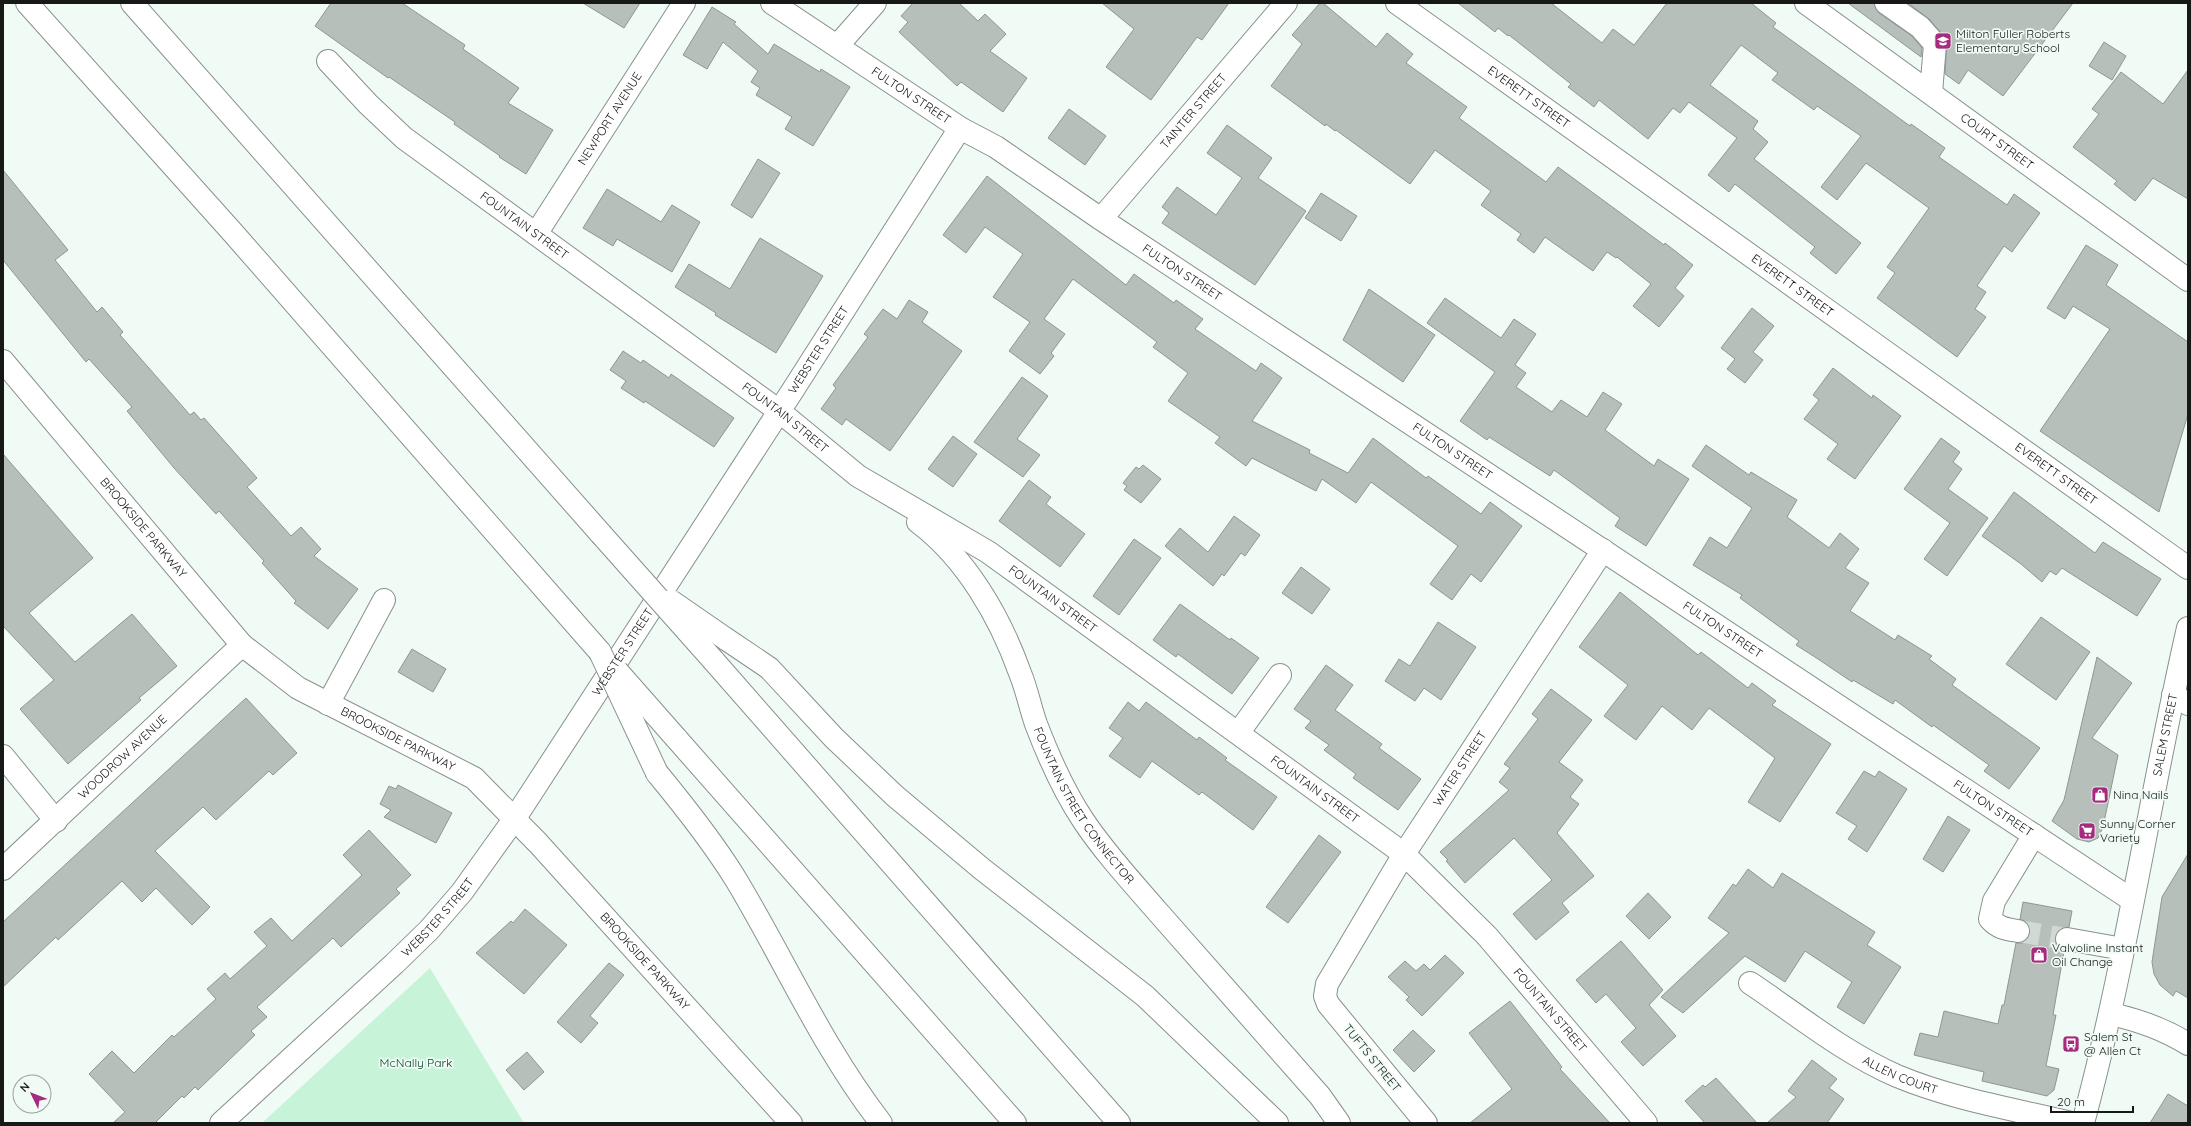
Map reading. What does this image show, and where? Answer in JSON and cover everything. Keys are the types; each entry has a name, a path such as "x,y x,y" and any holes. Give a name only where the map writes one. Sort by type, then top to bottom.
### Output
{"main road":[{"path":"26,3 234,234 1015,1123"},
{"path":"132,3 713,660 1119,1123"},
{"name":"NEWPORT AVENUE","path":"536,234 684,3"},
{"name":"FULTON STREET","path":"772,3 838,45 960,128 996,147 1101,219 2132,900"},
{"path":"838,45 875,3"},
{"name":"TAINTER STREET","path":"1101,219 1286,3"},
{"name":"EVERETT STREET","path":"1397,3 2188,568"},
{"name":"COURT STREET","path":"1806,3 2188,280"},
{"path":"1886,3 1920,27 1935,44 1931,93"},
{"name":"FOUNTAIN STREET","path":"328,61 368,104 404,138 779,411 858,476 988,552 1238,732 1404,854 1487,936 1646,1123"},
{"name":"WEBSTER STREET","path":"221,1123 429,930 462,892 515,818 779,411 960,128"},
{"name":"BROOKSIDE PARKWAY","path":"3,361 242,646 298,688 474,778 515,818 791,1123"},
{"name":"FOUNTAIN STREET CONNECTOR","path":"858,476 928,530 978,589 1008,642 1054,768 1084,822 1163,918 1320,1096 1339,1123"},
{"name":"WATER STREET","path":"1325,991 1327,984 1404,854 1603,550"},
{"path":"645,583 769,668 834,738 894,796 982,869 1145,996 1277,1123"},
{"path":"328,704 384,600"},
{"name":"SALEM STREET","path":"2083,1123 2111,1014 2132,900 2180,700 2188,628"},
{"name":"WOODROW AVENUE","path":"3,869 242,646"},
{"path":"600,652 657,773 705,834 735,878 838,1062 881,1123"},
{"path":"1238,732 1280,675"},
{"path":"3,756 56,821"},
{"path":"2018,931 2000,928 1990,919 1990,910 2034,835"},
{"path":"2067,940 2123,949"},
{"name":"ALLEN COURT","path":"1750,983 1867,1061 1898,1076 2001,1115 2071,1123"},
{"name":"TUFTS STREET","path":"1325,991 1328,1004 1426,1123"},
{"path":"2111,1014 2138,1020 2174,1035 2188,1044"}],"green space":[{"name":"McNally Park","path":"430,968 524,1123 262,1123"}],"building":[{"path":"331,3 402,3 465,45 463,49 519,88 508,103 553,130 526,174 499,157 500,156 454,124 455,122 389,77 388,78 315,26"},
{"path":"583,3 640,3 624,28"},
{"path":"913,3 959,3 978,21 985,14 1006,34 990,51 1027,78 1003,112 961,82 957,86 899,32 908,22 901,16"},
{"path":"1102,3 1229,3 1202,40 1197,37 1151,100 1106,67 1134,29"},
{"path":"1320,3 1323,3 1376,47 1387,33 1413,54 1406,63 1467,107 1459,118 1546,182 1558,167 1664,245 1665,243 1693,265 1675,288 1684,296 1659,327 1633,306 1651,284 1617,257 1616,258 1607,252 1593,271 1545,237 1534,253 1517,240 1521,234 1481,205 1491,191 1435,150 1410,184 1336,130 1335,131 1326,124 1325,126 1271,86 1302,44 1292,35"},
{"path":"1458,3 1551,3 1602,43 1613,29 1634,45 1667,3 1751,3 1776,23 1773,27 1910,126 1911,124 1945,148 1939,157 2007,205 2014,194 2040,213 2012,252 2004,246 1977,286 1986,292 1975,309 1986,317 1957,357 1877,298 1895,273 1887,267 1929,208 1866,163 1837,200 1821,187 1861,136 1817,106 1814,110 1772,80 1778,73 1741,45 1710,85 1758,121 1753,129 1768,142 1754,159 1861,243 1836,274 1810,253 1815,247 1735,184 1729,192 1708,175 1737,138 1689,102 1680,113 1673,108 1648,139 1599,100 1594,107 1568,87 1571,84 1509,35 1508,36 1498,28 1495,32"},
{"path":"1848,3 1874,3 1879,13 1912,36 1922,48 1921,57"},
{"path":"1908,3 2073,3 2003,96 1968,70 1959,84 1945,74 1947,40 1929,19"},
{"path":"712,7 736,22 734,24 768,54 774,44 820,72 821,69 850,87 813,146 785,129 792,117 756,95 760,88 751,82 758,71 723,42 707,69 683,55"},
{"path":"2104,42 2126,56 2112,80 2089,66"},
{"path":"2188,70 2188,199 2153,178 2135,201 2114,184 2117,181 2073,147 2099,114 2092,109 2121,72 2163,104"},
{"path":"1069,109 1106,136 1085,165 1048,138"},
{"path":"1227,125 1272,158 1258,178 1306,211 1255,285 1162,223 1169,213 1162,207 1177,187 1216,215 1242,178 1207,153"},
{"path":"758,159 780,173 752,218 731,205"},
{"path":"3,170 68,250 55,260 97,312 102,307 123,332 120,335 190,415 194,412 201,420 204,418 257,478 247,487 291,536 301,527 321,549 314,556 358,589 328,629 294,603 296,601 262,563 264,561 219,511 216,514 174,468 127,411 132,407 89,359 86,362 3,260"},
{"path":"987,176 1126,285 1134,274 1174,303 1176,300 1203,319 1195,329 1256,371 1261,363 1282,378 1252,421 1310,450 1309,453 1348,473 1373,438 1426,478 1428,476 1481,514 1490,502 1522,526 1481,582 1471,574 1452,600 1430,584 1458,546 1371,482 1356,503 1322,479 1316,491 1252,458 1246,466 1215,443 1220,437 1168,401 1188,373 1153,347 1157,342 1073,279 1044,319 1065,334 1051,353 1054,356 1040,374 1009,351 1030,322 993,297 1023,254 985,227 966,253 943,235"},
{"path":"607,189 661,222 672,205 700,222 672,272 617,239 613,246 583,228"},
{"path":"1321,193 1357,216 1341,241 1305,218"},
{"path":"760,238 823,276 776,353 715,315 716,313 675,287 689,264 730,289"},
{"path":"2086,245 2118,265 2106,285 2188,342 2188,414 2159,512 2040,431 2110,329 2073,306 2065,319 2047,308"},
{"path":"1369,289 1435,335 1403,382 1343,340"},
{"path":"1445,298 1501,338 1514,319 1536,334 1515,365 1526,373 1516,387 1552,412 1561,400 1587,417 1603,392 1622,404 1605,430 1654,466 1658,459 1689,479 1646,546 1615,526 1620,518 1554,470 1550,476 1489,437 1487,440 1460,421 1495,372 1427,323"},
{"path":"909,300 928,312 922,322 962,351 890,451 846,419 842,425 821,409 836,388 833,385 868,337 864,334 883,309 897,319"},
{"path":"1752,308 1774,326 1753,352 1763,360 1745,383 1727,369 1735,359 1721,348"},
{"path":"623,351 641,363 643,360 669,378 671,374 734,418 714,447 645,401 644,403 621,388 626,381 610,370"},
{"path":"1833,368 1872,398 1873,395 1901,416 1855,479 1827,459 1838,444 1804,419 1819,400 1813,395"},
{"path":"1022,377 1048,396 1017,439 1040,455 1023,477 974,442"},
{"path":"953,436 977,454 953,487 928,469"},
{"path":"1941,438 1960,452 1953,462 1962,469 1948,489 1988,518 1947,576 1924,559 1950,523 1904,489"},
{"path":"1706,445 1749,475 1751,472 1797,500 1787,517 1829,548 1840,533 1859,549 1845,568 1869,583 1850,611 1895,640 1898,635 1932,656 1929,659 1956,679 1952,685 2040,748 2009,789 1984,771 1989,765 1933,725 1932,727 1895,700 1893,704 1853,680 1852,682 1796,645 1799,641 1740,598 1742,595 1693,565 1710,537 1727,548 1752,508 1692,466"},
{"path":"3,454 93,558 29,613 75,662 132,614 177,666 139,698 141,700 68,764 20,709 54,680 3,626"},
{"path":"1143,465 1161,479 1141,503 1124,490 1127,486 1123,483 1136,467 1139,469"},
{"path":"1029,480 1051,497 1046,504 1085,534 1060,567 999,521"},
{"path":"2014,492 2095,553 2103,542 2161,579 2137,616 2062,568 2056,575 2050,571 2042,582 2021,564 1982,536"},
{"path":"1234,516 1260,535 1245,556 1241,553 1224,576 1222,574 1213,586 1165,546 1180,528 1208,552"},
{"path":"1134,539 1161,558 1119,615 1093,596"},
{"path":"1301,567 1330,589 1312,614 1282,593"},
{"path":"1620,592 1698,655 1701,652 1748,688 1752,683 1776,701 1772,705 1831,744 1780,822 1748,802 1775,758 1709,708 1692,730 1662,706 1636,740 1604,716 1628,685 1579,647"},
{"path":"1180,604 1230,640 1231,638 1259,658 1232,694 1178,654 1176,657 1153,640"},
{"path":"2041,617 2090,652 2056,700 2006,664"},
{"path":"1438,622 1476,647 1441,700 1424,688 1415,701 1385,681 1399,659 1410,666"},
{"path":"412,649 446,669 433,692 398,672"},
{"path":"2097,657 2132,683 2092,738 2118,755 2103,827 2098,838 2089,842 2077,839 2052,821 2064,800"},
{"path":"1326,665 1353,685 1335,710 1382,744 1379,748 1421,779 1398,810 1353,778 1356,774 1324,750 1329,745 1305,728 1311,721 1294,709"},
{"path":"1551,689 1592,720 1559,762 1583,780 1570,797 1579,804 1557,833 1594,876 1562,903 1569,912 1536,940 1513,914 1552,880 1514,838 1465,883 1446,861 1448,860 1440,852 1509,790 1499,782 1510,768 1504,764 1538,719 1532,714"},
{"path":"246,698 297,753 273,775 269,771 216,820 203,807 155,851 210,907 192,925 156,888 142,902 122,881 58,940 56,937 3,987 3,922"},
{"path":"1128,702 1139,711 1146,702 1197,740 1199,737 1227,758 1225,760 1277,797 1253,830 1202,792 1199,795 1152,761 1140,778 1109,756 1123,738 1109,728"},
{"path":"1864,771 1875,777 1879,771 1907,789 1867,852 1848,839 1857,826 1836,813"},
{"path":"398,785 452,813 436,843 384,817 391,810 380,804 389,786 396,789"},
{"path":"1948,816 1970,830 1943,872 1923,859"},
{"path":"369,830 411,875 396,889 400,893 341,947 333,938 257,1007 267,1017 251,1031 255,1035 198,1090 195,1087 184,1098 182,1096 155,1123 113,1123 125,1112 89,1074 112,1051 134,1073 172,1035 174,1037 216,999 207,989 225,973 230,979 267,946 254,932 271,918 292,941 362,875 343,855"},
{"path":"1319,835 1341,852 1288,923 1266,907"},
{"path":"2188,854 2188,998 2176,991 2173,996 2160,985 2154,974 2152,962 2162,897"},
{"path":"1748,869 1773,888 1782,873 1875,932 1867,945 1901,967 1864,1024 1837,1007 1852,982 1805,951 1785,982 1745,956 1683,1013 1661,997 1729,933 1708,918 1733,884 1736,886"},
{"path":"1648,893 1671,917 1649,939 1626,916"},
{"path":"2023,902 2072,911 2069,927 2058,931 2055,937 2055,944 2064,951 2053,1015 2056,1015 2046,1066 2059,1069 2054,1090 2047,1096 1982,1081 1984,1072 1914,1055 1920,1033 1938,1037 1944,1011 1998,1024 2002,1005 2004,1005 2016,943 2023,943 2030,933 2030,926 2020,919"},
{"path":"525,909 567,945 524,994 476,953 511,921 513,923"},
{"path":"1621,941 1663,990 1649,1005 1676,1036 1643,1066 1621,1042 1636,1028 1606,994 1596,1003 1576,980"},
{"path":"1445,955 1464,973 1422,1016 1406,1000 1409,997 1388,977 1405,961 1416,971 1424,964 1430,970"},
{"path":"609,963 624,975 590,1016 598,1023 581,1043 557,1022"},
{"path":"1510,1001 1562,1067 1560,1069 1610,1123 1470,1123 1512,1089 1469,1033"},
{"path":"1413,1030 1435,1051 1414,1072 1393,1050"},
{"path":"527,1052 544,1072 524,1090 506,1070"},
{"path":"1812,1060 1837,1079 1829,1088 1844,1099 1827,1123 1767,1123 1796,1097 1788,1091"},
{"path":"1716,1078 1757,1123 1705,1123 1685,1101 1703,1085 1705,1087"},
{"path":"2168,1094 2188,1106 2188,1123 2150,1123"}],"tunnel":[{"path":"2018,931 2067,939"}],"place":[{"name":"Milton Fuller Roberts Elementary School","path":"1943,41"},
{"name":"Nina Nails","path":"2100,795"},
{"name":"Sunny Corner Variety","path":"2087,831"},
{"name":"Valvoline Instant Oil Change","path":"2039,955"},
{"name":"Salem St @ Allen Ct","path":"2071,1044"}]}
